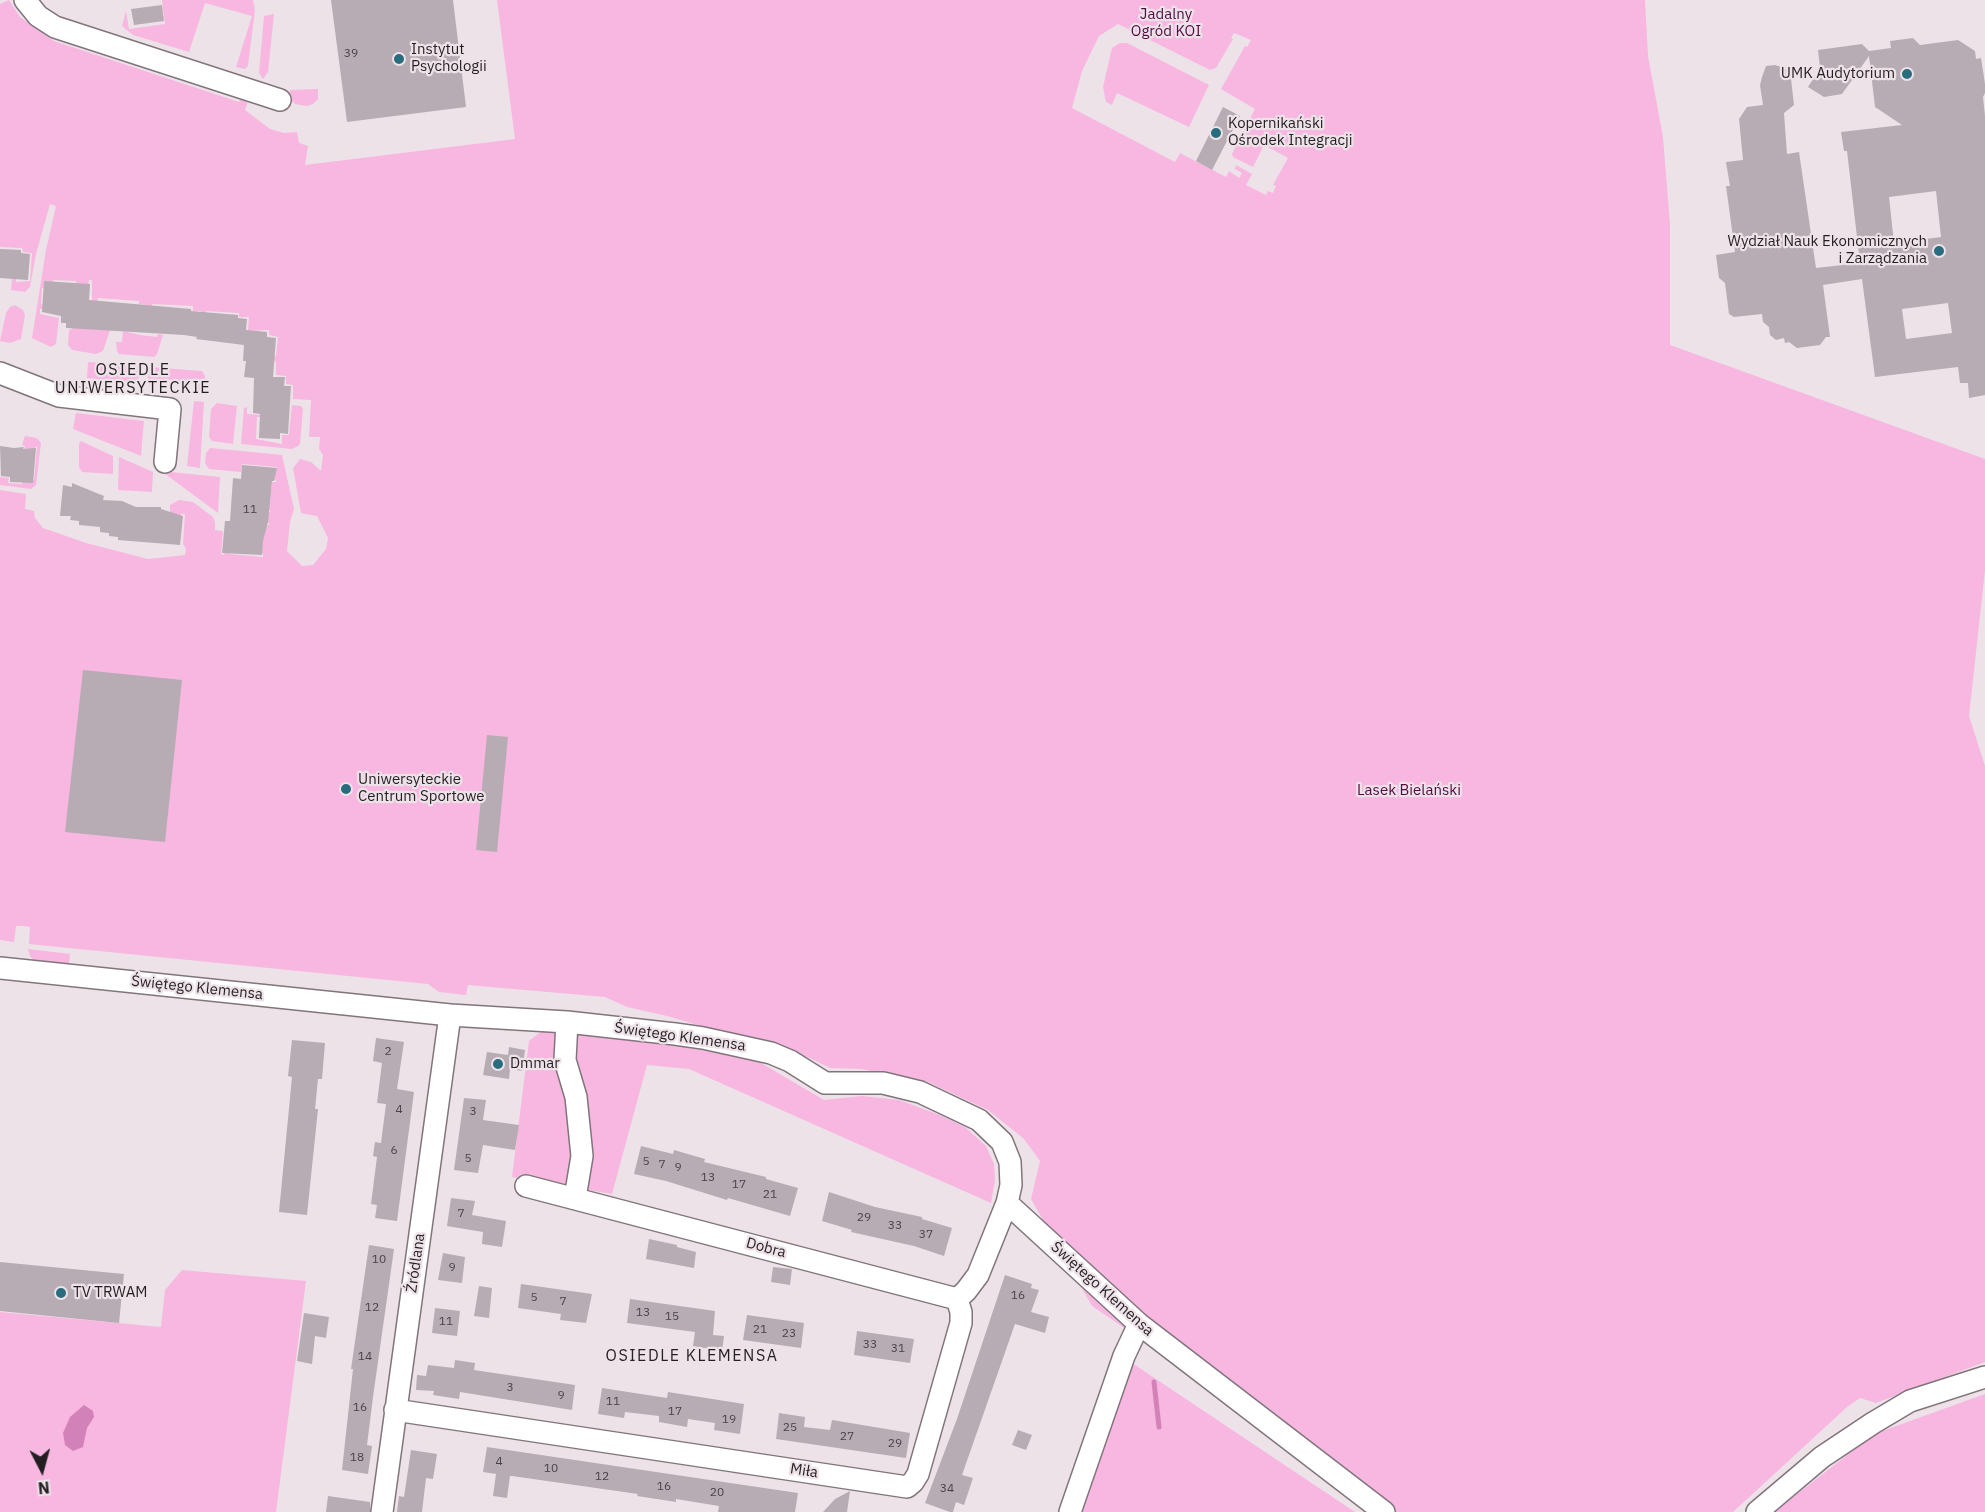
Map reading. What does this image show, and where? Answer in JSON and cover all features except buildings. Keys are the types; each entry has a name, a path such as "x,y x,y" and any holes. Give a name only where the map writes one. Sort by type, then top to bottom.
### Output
{"street":[{"path":"25,0 38,16 55,27 280,100"},
{"path":"0,373 59,396 170,409 165,462"},
{"name":"Świętego Klemensa","path":"0,968 450,1015 567,1023 703,1038 781,1056 825,1083 883,1083 920,1092 979,1120 1002,1142 1009,1157 1012,1176 1007,1203 1138,1324 1384,1512"},
{"name":"Źródlana","path":"382,1512 450,1015"},
{"path":"567,1023 565,1060 576,1097 582,1156 575,1198"},
{"name":"Dobra","path":"526,1186 957,1299"},
{"path":"957,1299 968,1290 978,1275 1007,1203"},
{"name":"Miła","path":"396,1410 907,1487 918,1474 961,1323 957,1299"},
{"path":"1070,1512 1124,1356 1138,1324"},
{"path":"1757,1512 1822,1456 1910,1401 1985,1377"}],"green space":[{"name":"Lasek Bielański","path":"9,0 20,17 54,41 239,102 243,96 249,99 245,110 270,129 284,133 297,132 299,143 308,146 305,165 515,139 497,0 1645,0 1648,56 1663,137 1670,224 1670,345 1985,459 1985,570 1969,716 1985,766 1985,1362 1876,1403 1860,1398 1847,1407 1733,1512 1395,1512 1092,1306 1031,1199 1040,1161 1024,1139 988,1110 928,1082 861,1069 830,1068 810,1058 667,1016 627,1007 605,997 468,985 466,995 439,992 428,984 29,944 30,927 24,926 16,926 14,942 0,940 0,490 26,494 25,509 34,511 35,518 43,528 86,543 148,559 185,555 186,549 183,544 185,514 181,514 181,519 170,512 170,505 179,500 193,502 213,517 215,530 223,531 221,554 224,555 225,549 229,549 229,554 263,557 263,554 258,553 259,544 263,544 259,541 265,526 269,525 265,523 265,513 270,510 265,510 266,501 271,499 266,498 267,491 271,491 272,482 276,482 271,479 272,469 277,469 277,467 242,464 241,472 209,469 205,463 206,453 210,448 282,455 294,509 290,522 287,551 302,566 313,565 326,549 328,538 317,516 301,513 293,468 300,459 311,462 321,471 323,455 319,449 320,437 309,437 311,400 293,399 293,385 286,384 286,376 276,375 274,357 278,337 269,335 269,330 248,331 249,317 239,317 239,313 206,311 206,314 202,314 201,311 193,311 193,306 152,304 152,307 146,307 146,305 139,304 139,301 98,298 97,302 92,302 92,280 89,280 88,285 77,285 76,281 53,280 52,288 42,288 43,309 40,309 40,314 59,318 56,344 51,347 32,338 46,250 56,206 50,204 36,254 30,287 25,292 11,290 12,279 16,279 16,282 30,281 32,253 23,252 22,248 0,247 0,4","holes":["1118,24 1210,70 1216,68 1233,39 1231,38 1234,33 1251,40 1247,47 1245,46 1221,89 1255,109 1232,154 1233,157 1253,167 1264,145 1288,158 1273,185 1276,186 1273,193 1268,191 1266,195 1246,185 1252,174 1236,165 1235,169 1242,173 1239,178 1229,171 1226,177 1180,153 1175,162 1072,108 1082,71 1099,36"]},
{"path":"162,0 253,0 255,10 248,66 245,69 236,67 252,16 205,3 189,52 133,35 122,26 126,11 129,29 165,24"},
{"path":"274,14 268,72 263,79 259,73 264,16"},
{"path":"1120,43 1127,43 1209,85 1189,127 1117,93 1112,105 1106,102 1103,87 1112,48"},
{"path":"318,89 318,99 313,104 306,106 295,104 289,98 290,90"},
{"path":"15,305 23,310 25,315 21,339 10,343 0,341 6,313 10,307"},
{"path":"72,326 110,330 103,351 96,354 72,350 68,345 69,330"},
{"path":"123,331 157,337 158,334 163,335 157,354 154,357 119,354 116,342 122,342"},
{"path":"88,362 140,366 138,383 87,378"},
{"path":"149,367 202,371 205,376 204,395 194,394 195,382 148,380"},
{"path":"194,401 204,402 200,468 187,466"},
{"path":"217,403 237,406 233,444 212,441 209,437 211,409"},
{"path":"292,405 301,406 303,409 298,446 292,449 241,444 244,408 247,407 247,414 262,415 262,417 257,417 256,439 282,444 282,435 289,435"},
{"path":"76,413 144,421 141,456 73,429"},
{"path":"25,436 37,438 41,443 36,485 31,489 0,485 0,477 9,478 8,483 22,484 23,478 34,480 37,447 35,451 24,451 25,446 22,445"},
{"path":"81,441 113,456 113,474 82,472 79,467"},
{"path":"119,457 153,472 152,492 118,490"},
{"path":"161,471 220,477 218,513"},
{"path":"28,949 70,954 69,964 67,966 35,962"},
{"path":"543,1030 668,1044 756,1060 824,1100 862,1096 899,1100 937,1114 965,1127 986,1146 994,1164 995,1180 991,1203 689,1069 647,1065 612,1194 512,1177 529,1041"},
{"path":"182,1270 306,1281 276,1512 0,1512 0,1312 161,1327 165,1290"},
{"path":"1126,1359 1355,1512 1070,1512"},
{"path":"1985,1394 1985,1512 1774,1512 1874,1434"}],"shaded area":[{"path":"84,1405 93,1411 94,1417 87,1428 83,1447 73,1451 65,1445 63,1433 70,1417"}],"waterway":[{"path":"1154,1382 1159,1427"}],"place":[{"name":"Instytut Psychologii","path":"399,59"},
{"name":"UMK Audytorium","path":"1907,74"},
{"name":"Kopernikański Ośrodek Integracji","path":"1216,133"},
{"name":"Wydział Nauk Ekonomicznych i Zarządzania","path":"1939,251"},
{"name":"Uniwersyteckie Centrum Sportowe","path":"346,789"},
{"name":"Dmmar","path":"498,1064"},
{"name":"TV TRWAM","path":"61,1293"}],"district":[{"name":"OSIEDLE UNIWERSYTECKIE","path":"133,379"},
{"name":"OSIEDLE KLEMENSA","path":"692,1356"}],"park label":[{"name":"Jadalny Ogród KOI","path":"1166,24"}]}
